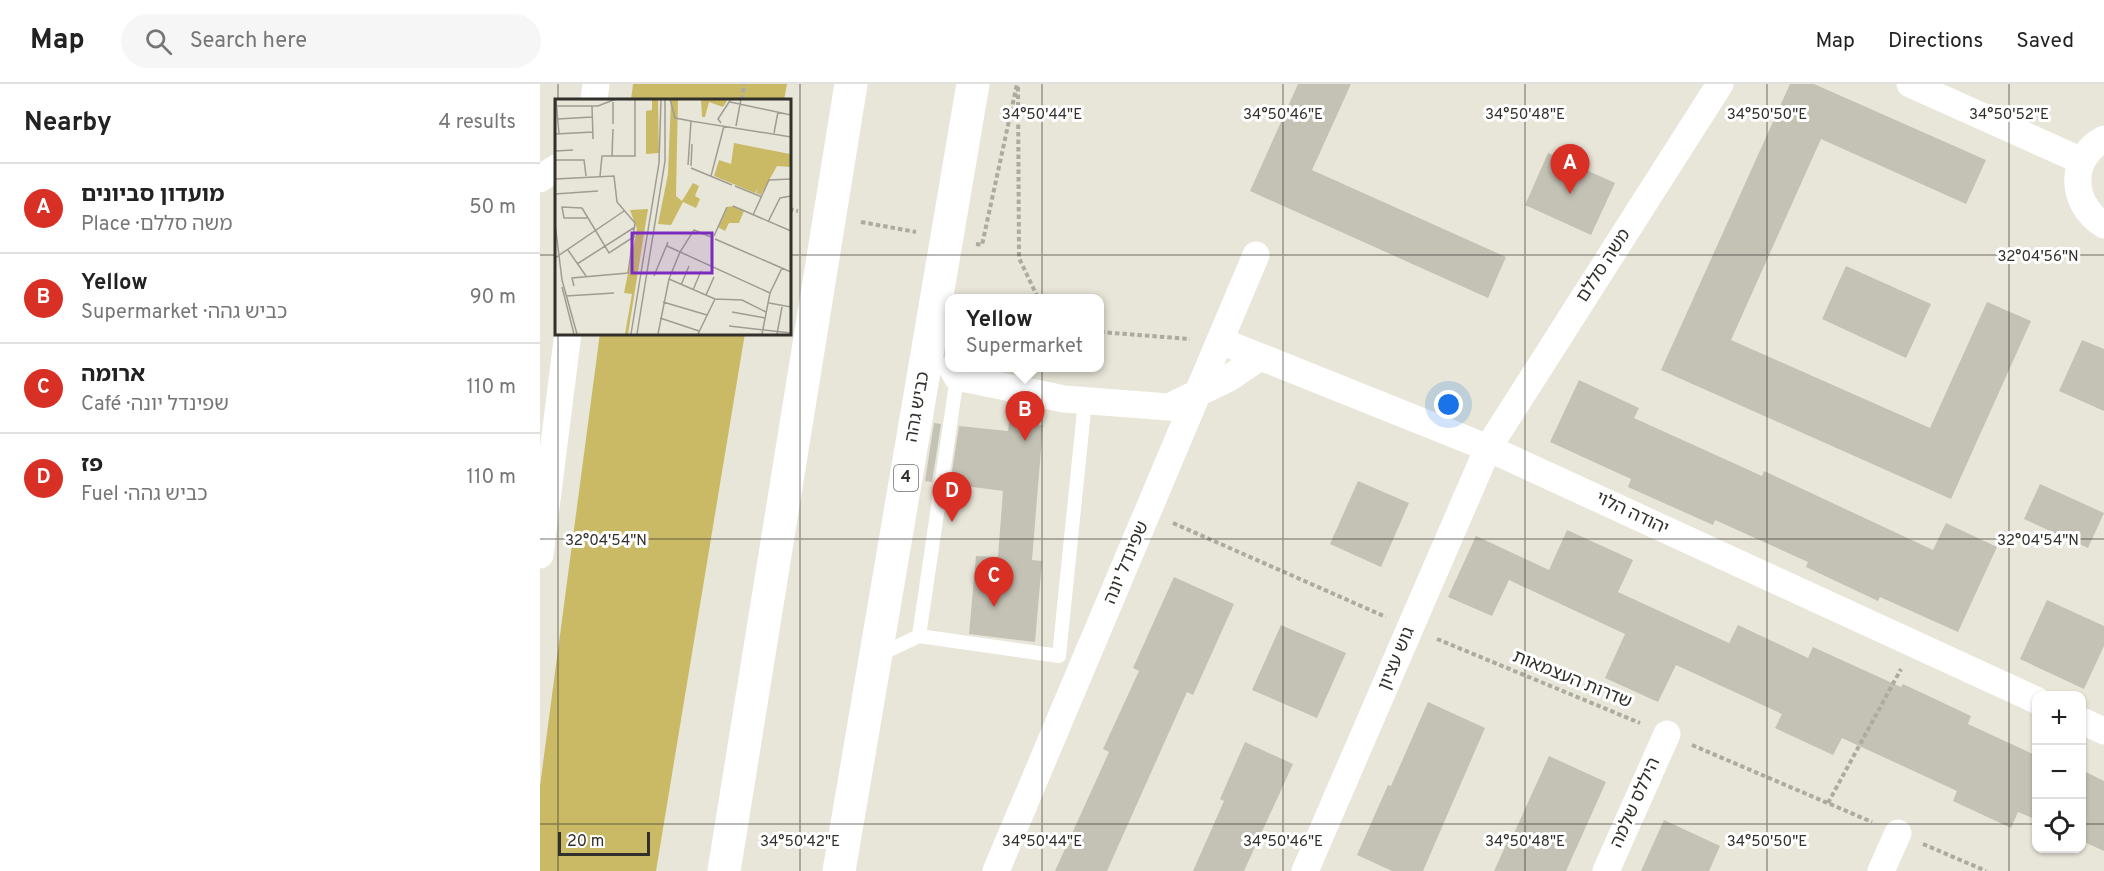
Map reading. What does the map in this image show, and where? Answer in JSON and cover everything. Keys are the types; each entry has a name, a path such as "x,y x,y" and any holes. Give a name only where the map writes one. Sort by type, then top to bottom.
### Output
{"highway":[{"path":"724,871 851,84"},
{"name":"כביש גהה","path":"839,871 973,84"}],"street":[{"path":"594,99 596,84"},
{"name":"משה סללם","path":"1488,448 1720,84"},
{"path":"1910,84 2082,161"},
{"path":"2104,139 2089,151 2082,161 2077,178 2082,204 2092,218 2104,225"},
{"path":"540,179 555,169"},
{"name":"שפינדל יונה","path":"996,871 1256,255"},
{"path":"937,295 945,354"},
{"path":"540,555 568,334"},
{"name":"יהודה הלוי","path":"1221,341 1488,448 2032,698"},
{"path":"964,372 1064,399 1169,407 1228,378 1260,357"},
{"name":"גוש עציון","path":"1305,871 1488,448"},
{"path":"2086,723 2104,731"},
{"name":"היללס שלמה","path":"1606,871 1667,734"},
{"path":"1881,871 1898,833"}],"lane":[{"path":"919,636 953,372"},
{"path":"875,656 919,636 1059,656 1085,401"}],"path":[{"path":"742,99 744,84"},
{"path":"1018,84 1019,258 1036,294"},
{"path":"1104,332 1221,341"},
{"name":"שדרות העצמאות","path":"1148,512 1410,628 1667,734 1986,871"},
{"path":"1828,803 1914,644"}],"shaded area":[{"path":"633,84 787,84 784,99 631,99"},
{"path":"600,334 745,334 656,871 540,871 540,786"}],"building":[{"path":"1298,84 1351,84 1312,170 1506,257 1488,298 1250,191"},
{"path":"1790,84 1814,84 1986,160 1966,204 1821,139 1731,340 1930,428 1987,302 2031,321 1951,499 1661,370"},
{"path":"1548,153 1615,183 1591,235 1525,205"},
{"path":"1846,266 1931,304 1906,358 1822,319"},
{"path":"2082,340 2104,349 2104,411 2059,391"},
{"path":"1579,380 1639,408 1634,418 1762,476 1764,471 1933,550 1946,523 1997,547 1958,632 1880,597 1878,601 1806,567 1808,562 1715,520 1713,525 1628,487 1631,479 1550,442"},
{"path":"934,423 941,424 932,482 925,481"},
{"path":"1009,423 1043,425 1032,560 1042,561 1035,642 969,634 976,556 998,557 1003,491 950,484 959,426 1008,431"},
{"path":"1358,481 1409,503 1381,567 1330,544"},
{"path":"2040,484 2104,513 2088,548 2024,519"},
{"path":"1567,530 1633,560 1618,592 1729,643 1738,625 1808,658 1813,647 1901,687 1903,684 1971,716 1968,724 2032,754 2032,818 2018,812 2011,828 1953,801 1957,791 1842,738 1833,755 1775,728 1782,714 1676,665 1658,702 1605,678 1625,634 1509,580 1492,616 1448,597 1476,536 1549,570"},
{"path":"1174,577 1234,604 1193,695 1187,692 1107,871 1055,871 1109,752 1103,749 1139,671 1133,668"},
{"path":"2047,600 2104,626 2104,646 2084,689 2020,659"},
{"path":"1281,625 1346,653 1317,718 1252,690"},
{"path":"1428,702 1485,728 1423,871 1392,871 1357,855"},
{"path":"1245,742 1293,764 1244,871 1193,871 1224,801 1220,799"},
{"path":"1549,756 1606,782 1566,871 1494,871 1509,838 1511,840"},
{"path":"2086,772 2104,781 2104,851 2086,843"},
{"path":"1664,820 1720,846 1709,871 1641,871"}],"place":[{"name":"מועדון סביונים","path":"1570,194"},
{"name":"Yellow","path":"1025,441"},
{"name":"פז","path":"952,522"},
{"name":"ארומה","path":"994,607"}]}
